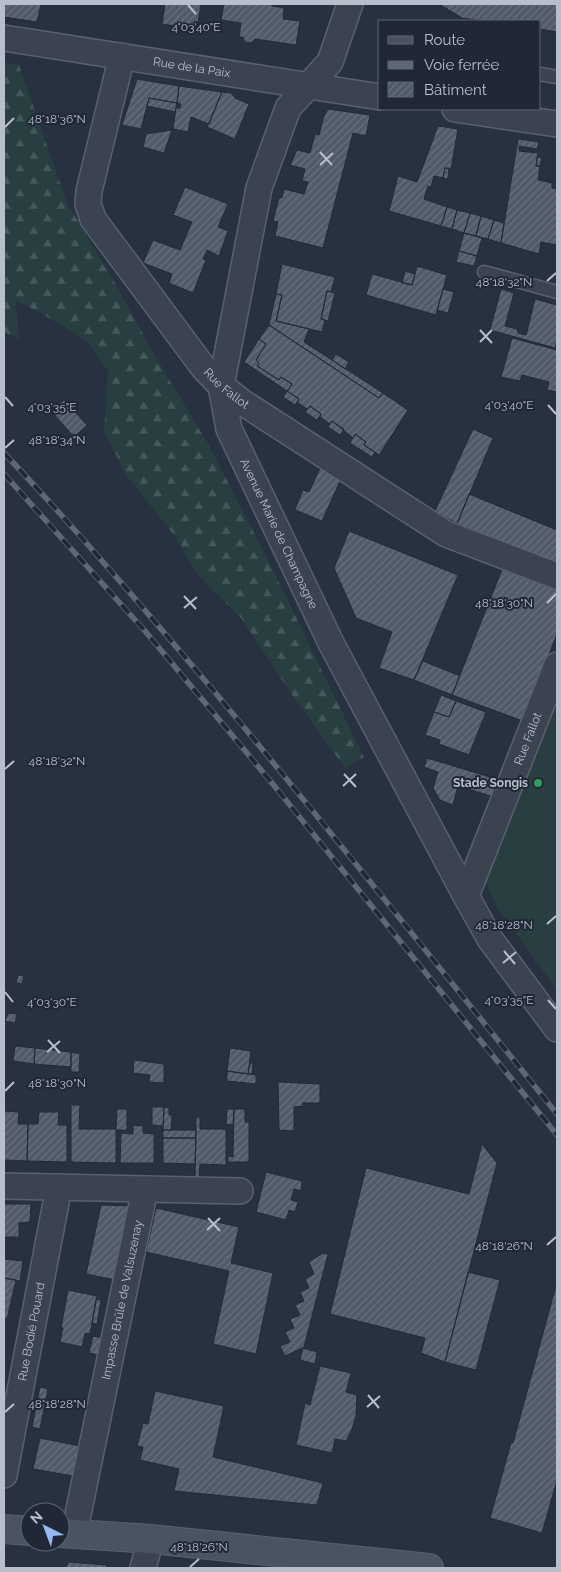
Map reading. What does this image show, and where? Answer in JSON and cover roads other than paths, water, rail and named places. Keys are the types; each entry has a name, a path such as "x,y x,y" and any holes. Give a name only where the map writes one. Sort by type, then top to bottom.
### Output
{"main road":[{"path":"4,1529 20,1530"},
{"path":"70,1533 151,1538 420,1568"}],"street":[{"name":"Avenue Marie de Champagne","path":"350,4 330,62 288,108 259,188 221,386 229,429 331,643 466,896 490,939 557,1029"},
{"name":"Rue de la Paix","path":"4,38 378,97"},
{"name":"Rue Fallot","path":"122,56 89,192 88,204 93,219 203,368 221,386 242,402 446,534 557,576"},
{"path":"462,110 557,124"},
{"name":"Rue Fallot","path":"466,896 557,665"},
{"path":"4,1186 240,1191"},
{"name":"Rue Bodié Pouard","path":"4,1475 59,1187"},
{"name":"Impasse Brûle de Valsuzenay","path":"70,1520 145,1189"},
{"path":"143,1568 151,1538"}],"lane":[{"path":"541,74 557,77"},
{"path":"484,272 557,292"}],"railway":[{"path":"4,453 84,541 213,690 557,1114"},
{"path":"4,474 145,631 272,783 557,1135"}],"place":[{"name":"Stade Songis","path":"538,783"}]}
